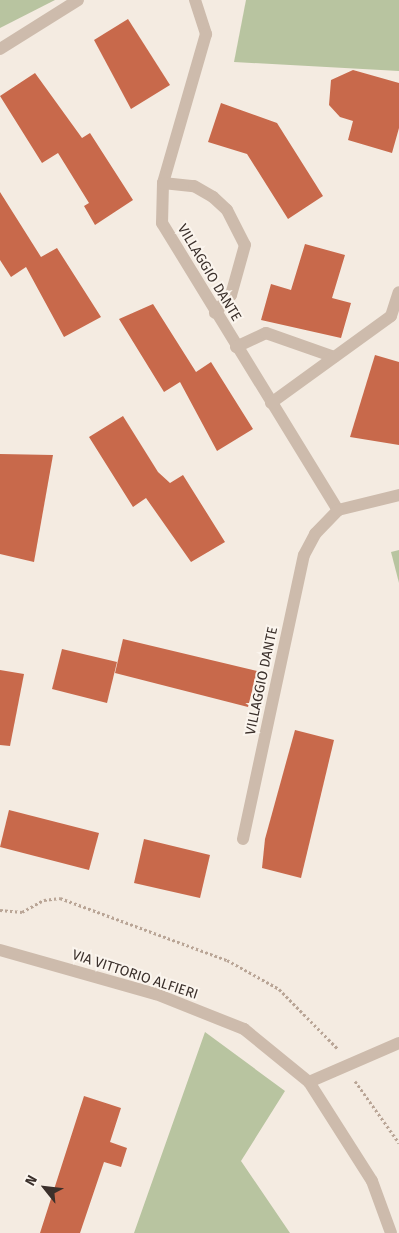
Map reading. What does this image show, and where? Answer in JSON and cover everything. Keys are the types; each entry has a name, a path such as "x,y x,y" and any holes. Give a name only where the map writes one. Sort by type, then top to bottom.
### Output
{"street":[{"path":"0,48 78,0"},
{"name":"VILLAGGIO DANTE","path":"195,0 206,34 163,183 162,223 215,313 338,510 315,534 304,555 242,839"},
{"path":"163,183 194,186 212,197 227,210 245,245 231,295 215,313"},
{"path":"271,403 391,316 399,292"},
{"path":"236,347 266,333 334,357"},
{"path":"338,510 399,495"},
{"name":"VIA VITTORIO ALFIERI","path":"0,950 156,994 244,1029 309,1082 372,1181 391,1233"},
{"path":"309,1082 399,1044"}],"path":[{"path":"0,910 22,912 44,900 60,898 227,960 279,989 336,1046"},
{"path":"360,1090 399,1143"}],"green space":[{"path":"0,0 55,0 0,28"},
{"path":"246,0 399,0 399,71 234,62"},
{"path":"399,550 399,583 391,552"},
{"path":"205,1032 285,1091 241,1161 290,1233 134,1233"}],"building":[{"path":"128,19 170,85 131,109 94,40"},
{"path":"353,70 399,83 399,128 392,153 348,140 353,121 340,117 329,105 331,80"},
{"path":"35,73 82,138 90,133 133,200 95,225 84,206 89,203 58,153 42,163 0,96"},
{"path":"221,103 277,123 323,196 288,219 247,154 208,142"},
{"path":"0,192 41,257 57,248 101,317 64,337 26,267 11,277 0,260"},
{"path":"305,244 345,255 332,298 351,303 341,338 261,320 271,284 291,290"},
{"path":"153,304 196,372 211,362 253,429 217,451 180,382 164,392 119,319"},
{"path":"375,355 399,362 399,445 350,437"},
{"path":"123,416 158,472 170,483 183,475 225,542 191,562 146,498 133,507 89,437"},
{"path":"0,454 53,455 34,562 0,554"},
{"path":"123,639 257,671 248,707 115,673"},
{"path":"62,649 117,662 107,703 52,689"},
{"path":"0,670 24,674 10,746 0,745"},
{"path":"295,730 334,740 301,878 262,868 265,839"},
{"path":"9,810 99,833 89,870 0,847"},
{"path":"144,839 210,855 200,898 134,883"},
{"path":"84,1096 121,1108 110,1142 127,1148 121,1167 104,1162 80,1233 40,1233"}]}
